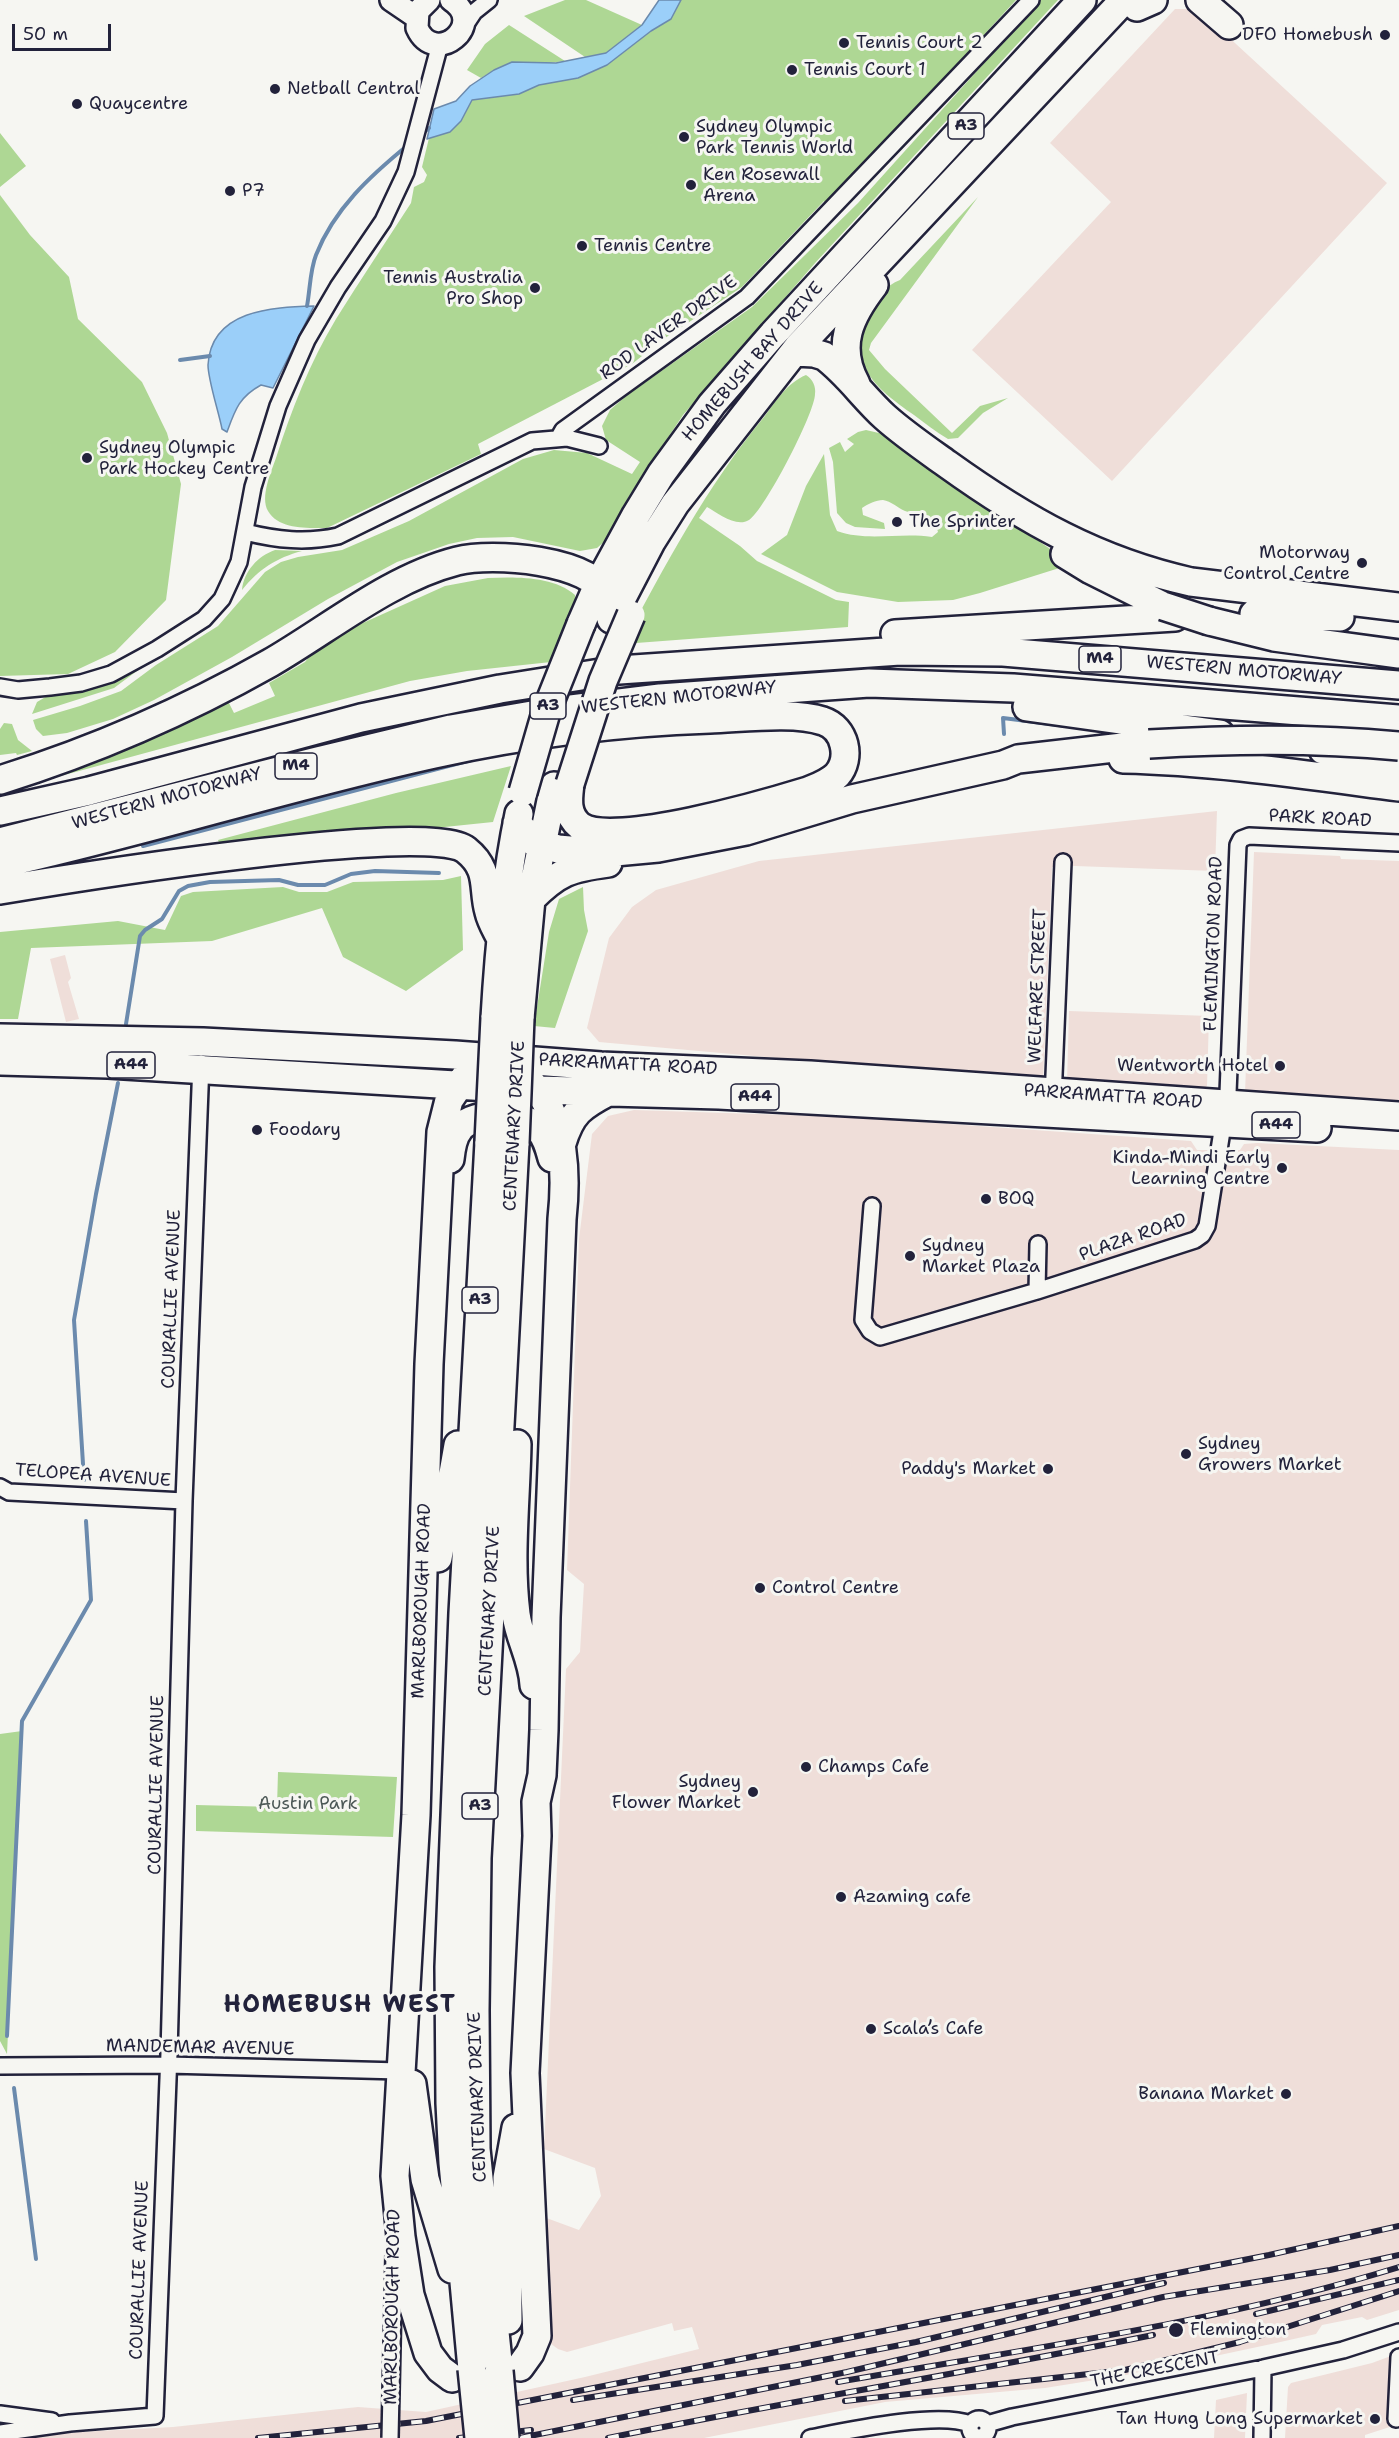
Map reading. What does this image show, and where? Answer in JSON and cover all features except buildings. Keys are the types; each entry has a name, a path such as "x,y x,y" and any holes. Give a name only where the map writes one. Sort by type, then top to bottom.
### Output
{"highway":[{"name":"HOMEBUSH BAY DRIVE","path":"517,824 547,709 581,624 598,585 636,515 680,447 712,404 772,334 1082,0"},
{"path":"1200,0 1234,23 1218,0"},
{"name":"HOMEBUSH BAY DRIVE","path":"562,785 570,731 621,617 651,542 675,504 795,352 1033,97 1139,2"},
{"path":"860,390 848,365 846,347 848,329 857,306 988,144"},
{"path":"772,334 795,352 824,356 897,427 999,501 1026,525 1097,562 1169,611 1274,637 1399,654"},
{"path":"0,780 94,747 234,682 392,589 436,567 459,560 519,558 572,570 606,592 621,617"},
{"path":"1097,562 1191,582 1399,607"},
{"name":"WESTERN MOTORWAY","path":"801,656 851,637 1169,611"},
{"path":"1254,614 1325,615 1399,623"},
{"name":"WESTERN MOTORWAY","path":"0,811 89,791 361,718 443,700 619,670 900,651 1003,652 1399,685"},
{"name":"WESTERN MOTORWAY","path":"0,842 452,729 555,711 660,698 868,682 1013,688 1399,719"},
{"name":"WESTERN MOTORWAY","path":"868,682 952,700 1126,719 1270,740 1399,763"},
{"path":"0,864 119,837 364,770 437,753 600,727 681,720 816,718 838,730 845,752 838,773 822,785 808,791 718,816 623,831 603,831 581,827 574,820 569,809 562,785"},
{"path":"531,899 552,879 580,867 666,855 852,799 1002,765 1018,759 1149,744 1216,740 1306,739 1399,746"},
{"path":"1002,765 1019,767 1105,758 1166,760 1256,768 1399,787"},
{"name":"CENTENARY DRIVE","path":"507,1018 541,845 562,785"},
{"path":"517,824 526,836 541,845 576,852 604,853 658,848 723,836"},
{"name":"CENTENARY DRIVE","path":"480,2438 466,2304 450,2103 449,1967 476,1374 502,1142 507,1018 500,937 510,858 517,824"},
{"path":"0,890 261,852 411,841 439,842 458,845 473,857 479,866 486,884 489,911 500,937"},
{"name":"PARRAMATTA ROAD","path":"0,1039 203,1042 494,1057 601,1066 810,1075 1053,1103"},
{"path":"494,1057 538,1090 549,1109 562,1143 565,1188 546,1617 542,1775 536,1802"},
{"name":"MARLBOROUGH ROAD","path":"452,2378 440,2369 428,2354 410,2295 395,2176 409,1946 423,1605 429,1364 441,1132 449,1100 458,1085 494,1057"},
{"name":"PARRAMATTA ROAD","path":"0,1061 200,1069 538,1090 1053,1103 1223,1113 1399,1116"},
{"name":"MARLBOROUGH ROAD","path":"427,1084 432,1090 441,1132"},
{"path":"562,1143 567,1123 577,1111 608,1092"},
{"name":"PARRAMATTA ROAD","path":"1223,1113 1399,1132"},
{"path":"436,1231 456,1135 466,1122 482,1117 502,1116 529,1121 538,1128 545,1137 553,1159 562,1219"},
{"name":"CENTENARY DRIVE","path":"502,1142 509,1255 477,1858 475,2010 476,2149 505,2365 505,2438"},
{"path":"505,2365 530,2353 537,2336 525,2073 537,1836 533,1772 534,1681 517,1617 513,1579 519,1304 509,1255"},
{"path":"423,1605 436,1574 458,1447 461,1383 476,1374"},
{"path":"409,1946 412,2090 424,2179 444,2246 466,2304"}],"street":[{"path":"391,0 423,9 417,28 424,38 441,44 453,40 474,12 489,0"},
{"path":"451,0 462,11 464,24 462,30"},
{"name":"ROD LAVER DRIVE","path":"559,437 563,430 747,297 1031,0"},
{"path":"0,687 18,690 81,683 111,674 158,649 204,619 229,589 240,562 252,487 278,406 308,340 338,287 383,220 406,172 441,44"},
{"path":"244,532 295,541 317,541 338,536 532,441 559,437 599,446"},
{"path":"0,680 18,690"},
{"name":"PARK ROAD","path":"1241,839 1249,836 1399,843"},
{"name":"FLEMINGTON ROAD","path":"1223,1113 1230,1055 1238,845 1241,839"},
{"name":"WELFARE STREET","path":"1053,1103 1063,862"},
{"name":"COURALLIE AVENUE","path":"0,2433 70,2423 155,2416 168,2066 184,1501 200,1069 203,1042"},
{"name":"PLAZA ROAD","path":"872,1206 863,1320 870,1331 880,1337 1037,1291 1195,1240 1202,1235 1207,1226 1223,1113"},
{"path":"1037,1291 1038,1244"},
{"name":"TELOPEA AVENUE","path":"0,1487 9,1492 184,1501"},
{"name":"MANDEMAR AVENUE","path":"0,2066 168,2066 400,2071"},
{"name":"MARLBOROUGH ROAD","path":"390,2438 395,2176"},
{"name":"THE CRESCENT","path":"975,2433 985,2435 987,2424 1012,2417 1263,2368 1343,2350 1399,2332"},
{"path":"1396,2419 1399,2357"},
{"path":"1262,2438 1263,2368"},
{"name":"COURALLIE AVENUE","path":"0,2414 70,2423"},
{"path":"810,2438 879,2426 941,2419 952,2419 975,2433"}],"shaded area":[{"path":"1175,9 1198,9 1387,183 1112,481 972,350 1111,202 1050,143"},
{"path":"1217,811 1215,871 1052,867 1043,1082 599,1042 587,1028 609,938 632,907 656,890 759,861"},
{"path":"1254,852 1399,861 1399,1101 1245,1093"},
{"path":"65,955 71,978 68,982 79,1019 66,1022 50,959"},
{"path":"1069,1011 1209,1016 1207,1086 1199,1091 1067,1082"},
{"path":"634,1110 850,1117 1191,1141 1197,1150 1240,1150 1244,1144 1257,1143 1399,1150 1399,2310 1367,2320 1362,2317 1322,2325 1316,2334 1126,2375 1045,2388 885,2402 704,2438 30,2438 80,2432 173,2427 358,2407 426,2412 699,2349 692,2327 674,2331 672,2323 567,2352 547,2341 541,2216 579,2230 601,2196 595,2168 544,2149 566,1669 580,1652 584,1584 567,1570 579,1239 592,1134 608,1116"},
{"path":"1399,2353 1399,2424 1365,2435 1365,2438 1285,2438 1288,2387 1291,2383 1372,2363"},
{"path":"1247,2393 1245,2438 1214,2438 1216,2400"}],"green space":[{"path":"565,0 586,0 642,25 606,53 585,57 524,16"},
{"name":"Tennis Centre","path":"681,0 1016,0 830,202 826,205 824,201 742,287 659,342 646,343 642,356 632,364 478,444 481,454 327,528 295,527 279,522 268,511 265,499 267,485 288,422 318,352 336,319 411,203 414,187 424,182 427,175 422,167 429,138 450,132 461,121 472,100 519,94 539,85 578,78 607,65 651,31 671,19"},
{"path":"1041,0 1058,0 816,262 683,415 629,496 605,541 597,548 580,551 513,537 477,538 449,544 397,562 328,599 232,657 154,700 113,719 67,733 43,736 36,729 33,720 121,691 156,665 218,626 265,572 281,562 342,550 409,521 523,459 554,450 587,453 632,474 640,462 606,440 602,426 610,410 626,396 752,307 858,203"},
{"path":"509,25 565,61 494,70 481,78 467,70 485,44"},
{"path":"0,133 26,166 0,187"},
{"name":"Sydney Olympic Park Hockey Centre","path":"0,195 30,235 69,277 78,319 142,382 167,433 181,484 166,600 115,652 68,674 0,676"},
{"path":"978,197 871,343 869,350 885,369 952,433 980,406 1008,398 983,413 958,438 948,439 899,404 876,384 868,373 861,347 870,313 882,293 890,285 900,280"},
{"path":"806,375 814,386 813,404 788,461 756,513 749,520 738,522 727,519 707,507 699,518 740,546 757,561 836,600 849,602 848,627 623,644 671,556 724,470 782,393"},
{"path":"866,430 883,434 1072,564 953,600 898,602 837,592 761,554 787,535 806,486 824,454 830,515 837,531 860,536 932,537 938,532 930,519 905,511 883,500 872,502 862,508 863,515 884,523 885,529 855,527 846,523 837,513 833,462 829,448 840,442 845,452 854,444 847,439"},
{"path":"275,550 302,551 269,565 242,590 243,583 253,565 263,556"},
{"path":"488,578 545,581 556,584 575,595 575,605 551,662 467,671 410,681 46,780 227,699 234,713 275,696 269,683 305,662 316,648 354,627 445,586"},
{"path":"145,665 114,688 32,714 37,702 49,695 99,687"},
{"path":"4,723 12,724 18,740 32,751 17,755 16,753 0,755 0,729"},
{"path":"511,766 493,822 222,850 218,840 396,793"},
{"path":"461,876 463,950 406,991 343,957 322,908 212,941 31,948 18,1019 0,1019 0,932 118,921 165,930 181,896 193,892 283,887 299,892 327,892 353,882 443,880"},
{"path":"583,887 588,931 555,1028 534,1026 549,932 559,899"},
{"path":"22,1731 7,2054 0,2041 0,1734"},
{"name":"Austin Park","path":"278,1772 397,1777 393,1837 196,1831 196,1805 277,1807"}],"water":[{"path":"659,0 681,0 671,19 651,31 607,65 578,78 539,85 519,94 472,100 461,121 450,132 427,139 434,109 456,101 470,86 494,70 512,62 556,63 606,53 642,25"},
{"path":"314,306 273,388 261,385 248,394 235,411 227,432 222,429 208,365 212,347 220,333 232,322 246,315 280,308"}],"waterway":[{"path":"421,135 429,128"},
{"path":"307,306 314,261 333,223 354,194 408,145"},
{"path":"180,360 210,356"},
{"path":"1004,734 1003,718 1066,726"},
{"path":"143,846 479,758"},
{"path":"126,1024 140,936 162,919 179,891 188,886 210,882 279,880 298,885 325,885 351,874 375,871 439,873"},
{"path":"84,1480 74,1320 118,1083"},
{"path":"7,2036 22,1721 91,1600 86,1521"},
{"path":"14,2088 36,2259"}],"railway":[{"path":"258,2438 426,2421 1269,2255 1399,2226"},
{"path":"520,2438 847,2372 1163,2297 1330,2270 1399,2255"},
{"path":"838,2382 1050,2346 1191,2319 1330,2287 1399,2267"},
{"path":"1256,2314 1399,2280"},
{"path":"573,2400 797,2365 916,2342 1164,2283"},
{"path":"845,2401 1125,2370 1240,2342 1399,2291"},
{"path":"608,2438 1153,2335"},
{"path":"459,2438 531,2430"}],"place":[{"name":"DFO Homebush","path":"1385,35"},
{"name":"Tennis Court 2","path":"844,43"},
{"name":"Tennis Court 1","path":"792,70"},
{"name":"Netball Central","path":"275,89"},
{"name":"Quaycentre","path":"77,104"},
{"name":"Sydney Olympic Park Tennis World","path":"684,137"},
{"name":"Ken Rosewall Arena","path":"691,185"},
{"name":"P7","path":"230,191"},
{"name":"Tennis Centre","path":"582,246"},
{"name":"Tennis Australia Pro Shop","path":"535,288"},
{"name":"Sydney Olympic Park Hockey Centre","path":"87,458"},
{"name":"The Sprinter","path":"897,522"},
{"name":"Motorway Control Centre","path":"1362,563"},
{"name":"Wentworth Hotel","path":"1280,1066"},
{"name":"Foodary","path":"257,1130"},
{"name":"Kinda-Mindi Early Learning Centre","path":"1282,1168"},
{"name":"BOQ","path":"986,1199"},
{"name":"Sydney Market Plaza","path":"910,1256"},
{"name":"Sydney Growers Market","path":"1186,1454"},
{"name":"Paddy's Market","path":"1048,1469"},
{"name":"Control Centre","path":"760,1588"},
{"name":"Champs Cafe","path":"806,1767"},
{"name":"Sydney Flower Market","path":"753,1792"},
{"name":"Azaming cafe","path":"841,1897"},
{"name":"Scala’s Cafe","path":"871,2029"},
{"name":"Banana Market","path":"1286,2094"},
{"name":"Flemington","path":"1176,2330"},
{"name":"Tan Hung Long Supermarket","path":"1375,2419"}],"district":[{"name":"HOMEBUSH WEST","path":"340,2006"}]}
